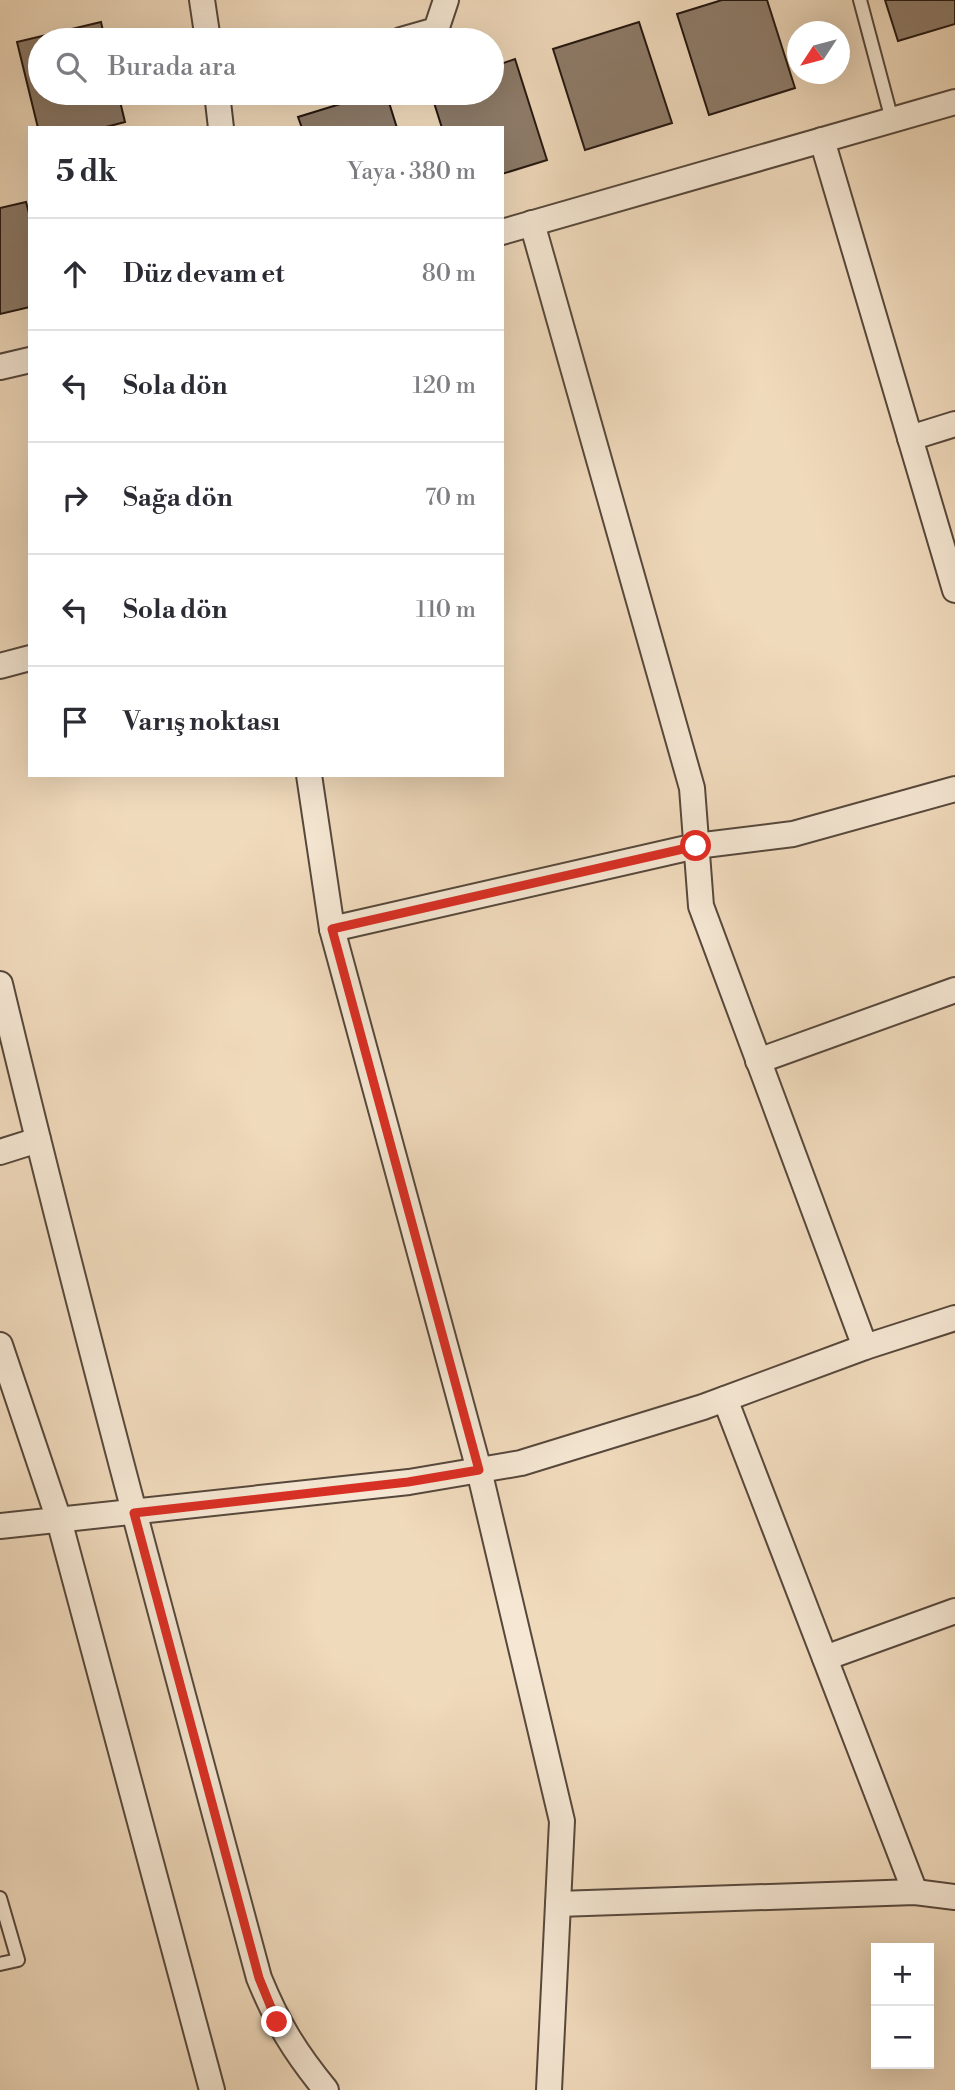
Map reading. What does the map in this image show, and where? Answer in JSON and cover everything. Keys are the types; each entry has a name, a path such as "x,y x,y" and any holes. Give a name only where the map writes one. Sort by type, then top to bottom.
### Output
{"street":[{"path":"202,0 206,28"},
{"path":"437,28 446,0"},
{"path":"504,231 955,102"},
{"path":"220,105 222,126"},
{"path":"822,140 955,590"},
{"path":"532,223 692,788 701,906 865,1347"},
{"path":"0,367 28,360"},
{"path":"910,438 955,424"},
{"path":"0,666 28,659"},
{"path":"309,777 332,929 479,1470 562,1821 549,2090"},
{"path":"332,929 696,846 793,834 955,789"},
{"path":"0,985 134,1513 259,1978 277,2022 326,2090"},
{"path":"758,1061 955,990"},
{"path":"0,1152 38,1140"},
{"path":"0,1526 408,1482 521,1463 725,1399 865,1347 955,1318"},
{"path":"0,1345 59,1520 212,2090"},
{"path":"725,1399 915,1892"},
{"path":"825,1658 955,1611"},
{"path":"558,1904 915,1892 955,1897"}],"lane":[{"path":"860,0 892,120"},
{"path":"0,1898 18,1960 0,1964"}],"building":[{"path":"722,0 767,0 787,63 787,84 794,84 795,88 709,115 677,14"},
{"path":"885,0 955,0 955,24 898,41"},
{"path":"101,22 102,28 76,28"},
{"path":"639,22 672,123 585,150 553,49"},
{"path":"28,39 28,87 17,42"},
{"path":"515,59 547,160 504,173 504,126 441,126 435,105 504,105 504,63"},
{"path":"32,105 121,105 125,122 110,126 38,126"},
{"path":"337,105 390,105 396,126 301,126 298,117"},
{"path":"26,202 28,307 0,314 0,208"}],"route":[{"path":"277,2022 259,1978 134,1513 408,1482 479,1470 332,929 696,846"}]}
